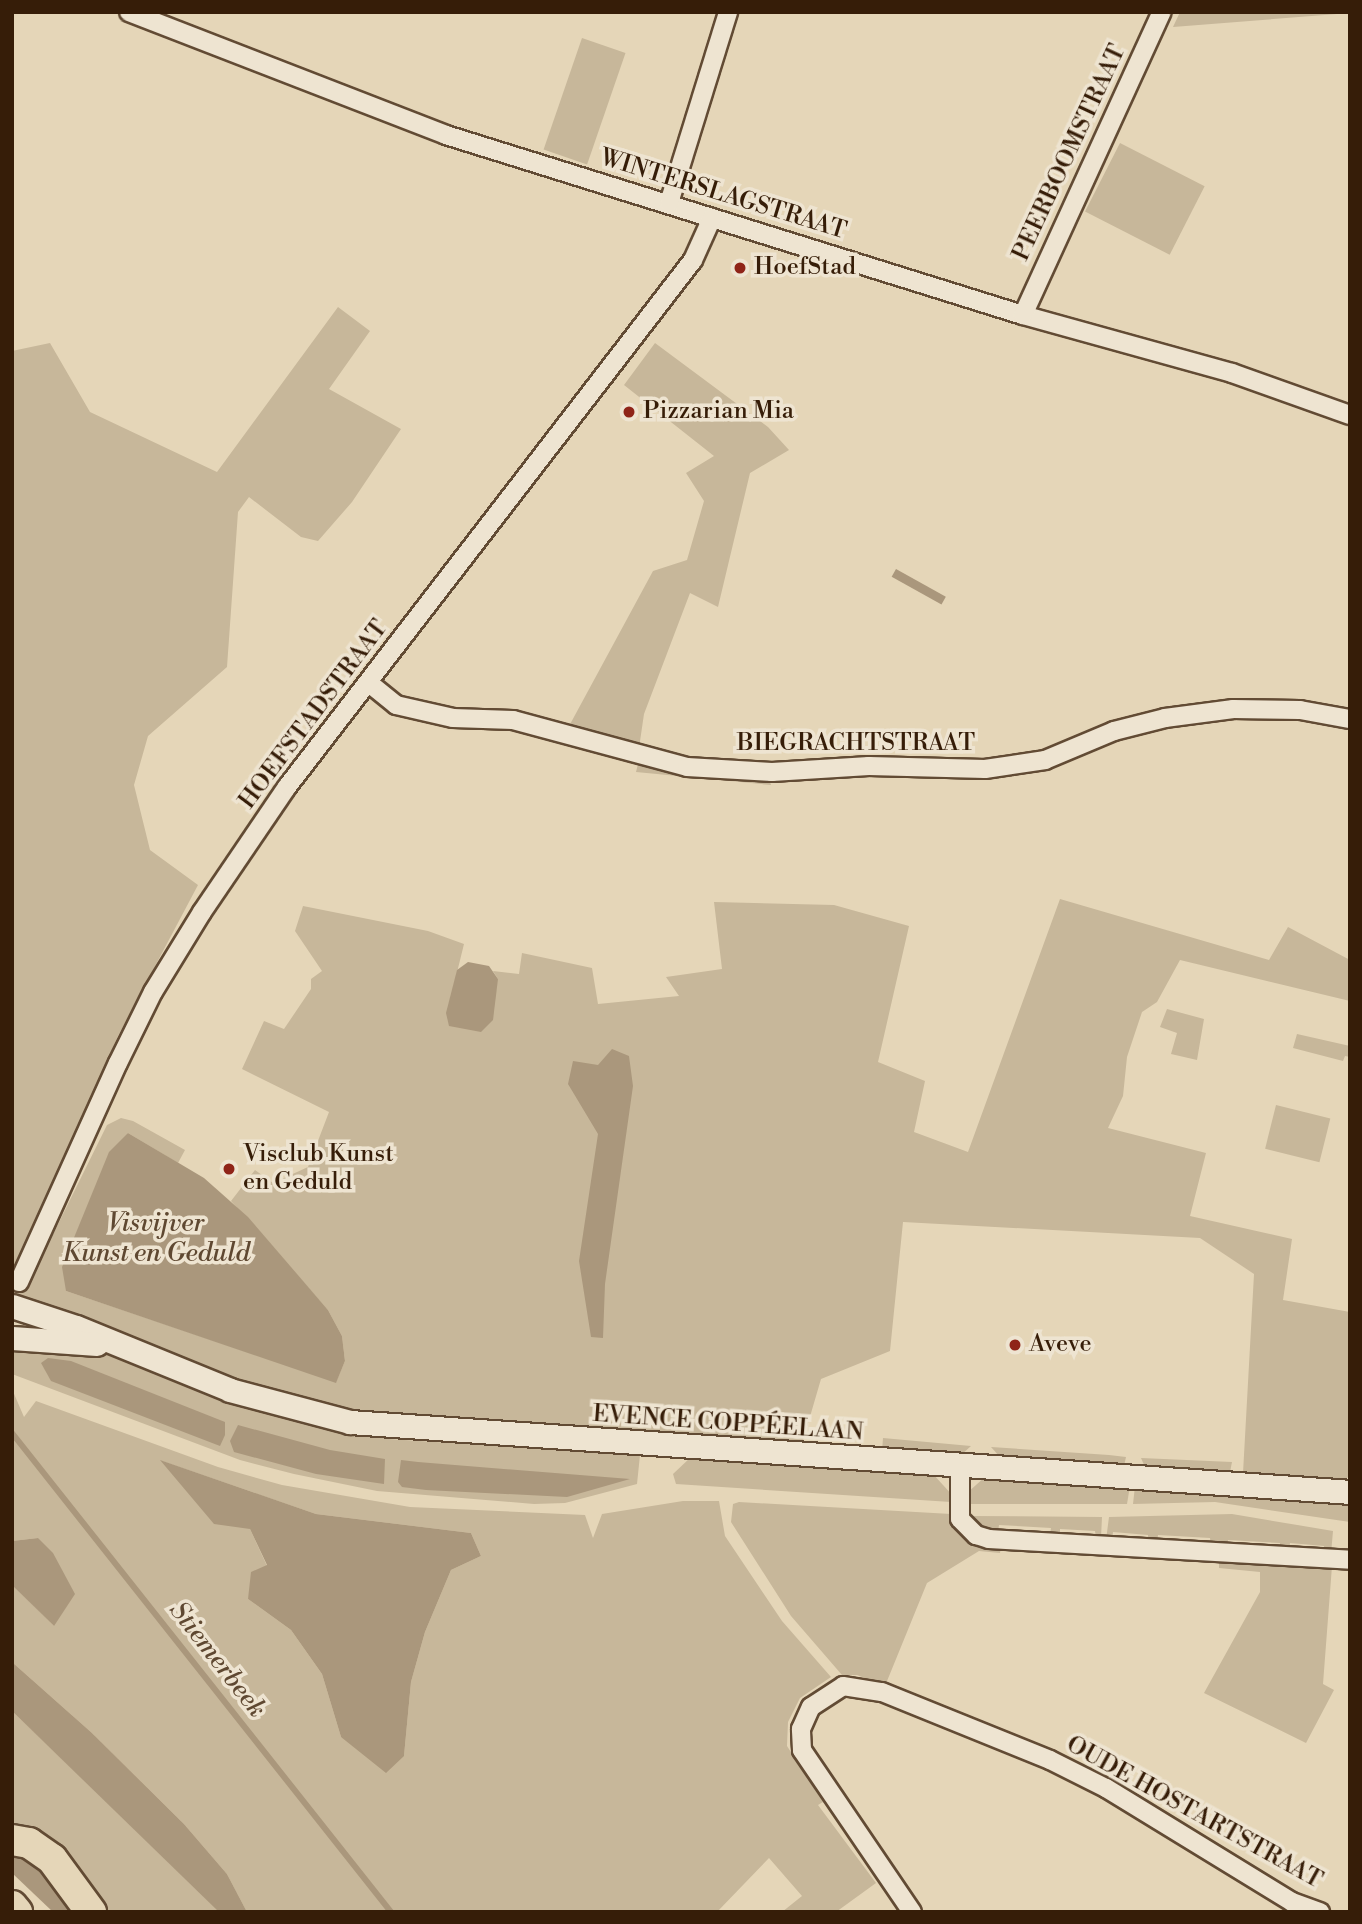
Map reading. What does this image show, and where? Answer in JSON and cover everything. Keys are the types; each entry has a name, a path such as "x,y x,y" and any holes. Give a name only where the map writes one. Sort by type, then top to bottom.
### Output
{"highway":[{"path":"12,1840 29,1843 52,1859 91,1912"},
{"path":"12,1906 17,1912"}],"street":[{"name":"WINTERSLAGSTRAAT","path":"130,12 365,107 1023,314 1232,373 1350,415"},
{"path":"669,203 728,12"},
{"name":"PEERBOOMSTRAAT","path":"1023,314 1162,12"},
{"name":"HOEFSTADSTRAAT","path":"19,1282 153,992 287,787 693,260 712,218"},
{"name":"BIEGRACHTSTRAAT","path":"369,683 397,705 453,718 513,720 687,767 772,772 869,766 985,769 1045,760 1114,731 1165,718 1233,709 1300,710 1350,719"},
{"name":"EVENCE COPPÉELAAN","path":"12,1306 76,1327 114,1346 261,1401 350,1422 1350,1492"},
{"name":"EVENCE COPPÉELAAN","path":"12,1338 114,1346"},
{"path":"960,1466 960,1520 976,1535 989,1539 1350,1560"},
{"name":"OUDE HOSTARTSTRAAT","path":"912,1912 802,1750 801,1729 811,1707 844,1686 882,1692 1050,1760 1105,1788 1292,1902 1320,1912"}],"shaded area":[{"path":"1180,12 1350,12 1350,13 1173,27"},
{"path":"582,38 625,53 587,165 544,150"},
{"path":"1120,143 1205,186 1170,255 1085,212"},
{"path":"338,307 370,331 329,389 401,429 352,502 318,541 301,537 249,497 238,512 227,667 148,736 134,785 150,850 198,885 118,1036 12,1275 12,351 50,343 90,412 217,472"},
{"path":"655,343 768,427 789,450 750,473 718,607 690,593 644,714 639,748 568,728 653,571 687,560 704,501 686,473 714,456 624,385"},
{"path":"638,764 769,779 771,785 636,772"},
{"path":"1060,899 1269,960 1288,927 1350,960 1350,1001 1180,960 1157,1002 1142,1012 1127,1057 1123,1096 1108,1128 1206,1153 1190,1216 1292,1239 1283,1300 1350,1312 1350,1476 1342,1481 1243,1473 1254,1274 1200,1238 903,1222 890,1351 821,1379 802,1444 391,1417 322,1405 264,1391 12,1299 17,1285 27,1287 107,1125 121,1118 133,1121 185,1150 178,1163 128,1133 66,1291 336,1382 345,1361 342,1336 328,1310 231,1201 255,1170 273,1183 308,1167 329,1112 242,1069 264,1021 284,1029 311,989 311,979 322,971 295,931 303,906 428,931 464,944 447,1013 498,979 493,971 519,974 522,953 592,968 598,1004 679,996 666,977 722,969 714,902 834,905 909,926 878,1062 925,1081 914,1132 968,1152"},
{"path":"1167,1009 1204,1019 1197,1060 1171,1054 1177,1033 1160,1027"},
{"path":"1297,1034 1350,1046 1350,1057 1345,1056 1343,1061 1293,1048"},
{"path":"1276,1105 1330,1119 1319,1162 1265,1149"},
{"path":"12,1344 66,1345 108,1355 215,1397 295,1420 389,1439 640,1455 637,1484 565,1503 534,1504 377,1491 294,1474 240,1460 12,1374"},
{"path":"12,1389 24,1417 36,1401 218,1467 282,1485 410,1507 585,1515 593,1538 602,1514 683,1501 719,1501 725,1536 782,1621 831,1677 800,1698 788,1722 787,1746 823,1802 818,1805 876,1883 836,1912 782,1912 802,1896 769,1858 717,1912 247,1912 227,1874 184,1824 92,1733 12,1662 12,1563 13,1585 54,1626 38,1538 12,1541","holes":["162,1461 316,1514 471,1533 481,1556 451,1570 425,1632 411,1682 404,1756 341,1737 322,1674 291,1630 248,1599 267,1566 250,1529"]},
{"path":"883,1438 971,1446 961,1455 882,1451"},
{"path":"991,1447 1126,1457 1124,1466 1000,1457"},
{"path":"691,1457 933,1474 953,1496 951,1502 676,1484 673,1474"},
{"path":"1141,1458 1232,1462 1230,1472 1145,1467"},
{"path":"985,1477 1130,1486 1127,1504 966,1504 967,1493"},
{"path":"1135,1486 1350,1502 1350,1522 1215,1502 1133,1504"},
{"path":"739,1502 951,1514 964,1535 979,1544 1001,1547 1000,1553 979,1551 927,1583 885,1686 857,1675 842,1675 791,1616 731,1522 733,1504"},
{"path":"1232,1514 1333,1531 1331,1554 1324,1553 1324,1546 1290,1543 1289,1551 1280,1551 1280,1543 1228,1540 1227,1548 1211,1546 1210,1538 1158,1535 1157,1543 1148,1542 1148,1535 1113,1532 1112,1540 1106,1540 1109,1517"},
{"path":"969,1516 1102,1517 1101,1538 1096,1538 1095,1531 1060,1529 1060,1536 1050,1535 1051,1528 999,1525 998,1532 993,1532"},
{"path":"1219,1560 1332,1566 1323,1684 1334,1690 1306,1743 1204,1693 1260,1592 1260,1572 1219,1568"},
{"path":"12,1711 211,1901 219,1912 101,1912 12,1830"}],"water":[{"path":"896,569 946,597 941,605 892,577"},
{"path":"468,962 489,966 498,979 493,1020 481,1032 449,1026 446,1013 457,970"},
{"path":"612,1049 629,1056 633,1086 605,1284 603,1338 591,1337 579,1261 598,1134 568,1084 573,1061 598,1065"},
{"name":"Visvijver Kunst en Geduld","path":"128,1133 204,1178 248,1217 328,1310 342,1336 345,1361 336,1383 66,1291 62,1267 109,1152"},
{"path":"48,1358 71,1361 225,1422 225,1435 220,1446 51,1381 41,1363"},
{"path":"238,1425 330,1450 385,1459 384,1484 316,1474 234,1452 230,1441"},
{"path":"160,1460 316,1514 471,1533 481,1556 451,1570 425,1632 411,1682 404,1756 386,1773 341,1737 322,1674 291,1630 248,1599 251,1572 267,1565 250,1529 214,1524"},
{"path":"401,1460 630,1479 567,1497 426,1490 402,1487 398,1482"},
{"path":"38,1538 53,1553 75,1594 54,1626 12,1585 12,1541"},
{"path":"12,1662 92,1733 184,1824 227,1874 247,1912 219,1912 12,1711"},
{"path":"12,1853 36,1861 77,1912 53,1912 12,1873"}],"waterway":[{"name":"Stiemerbeek","path":"12,1433 391,1912"}],"place":[{"name":"HoefStad","path":"740,268"},
{"name":"Pizzarian Mia","path":"629,412"},
{"name":"Visclub Kunst en Geduld","path":"229,1169"},
{"name":"Aveve","path":"1015,1345"}]}
